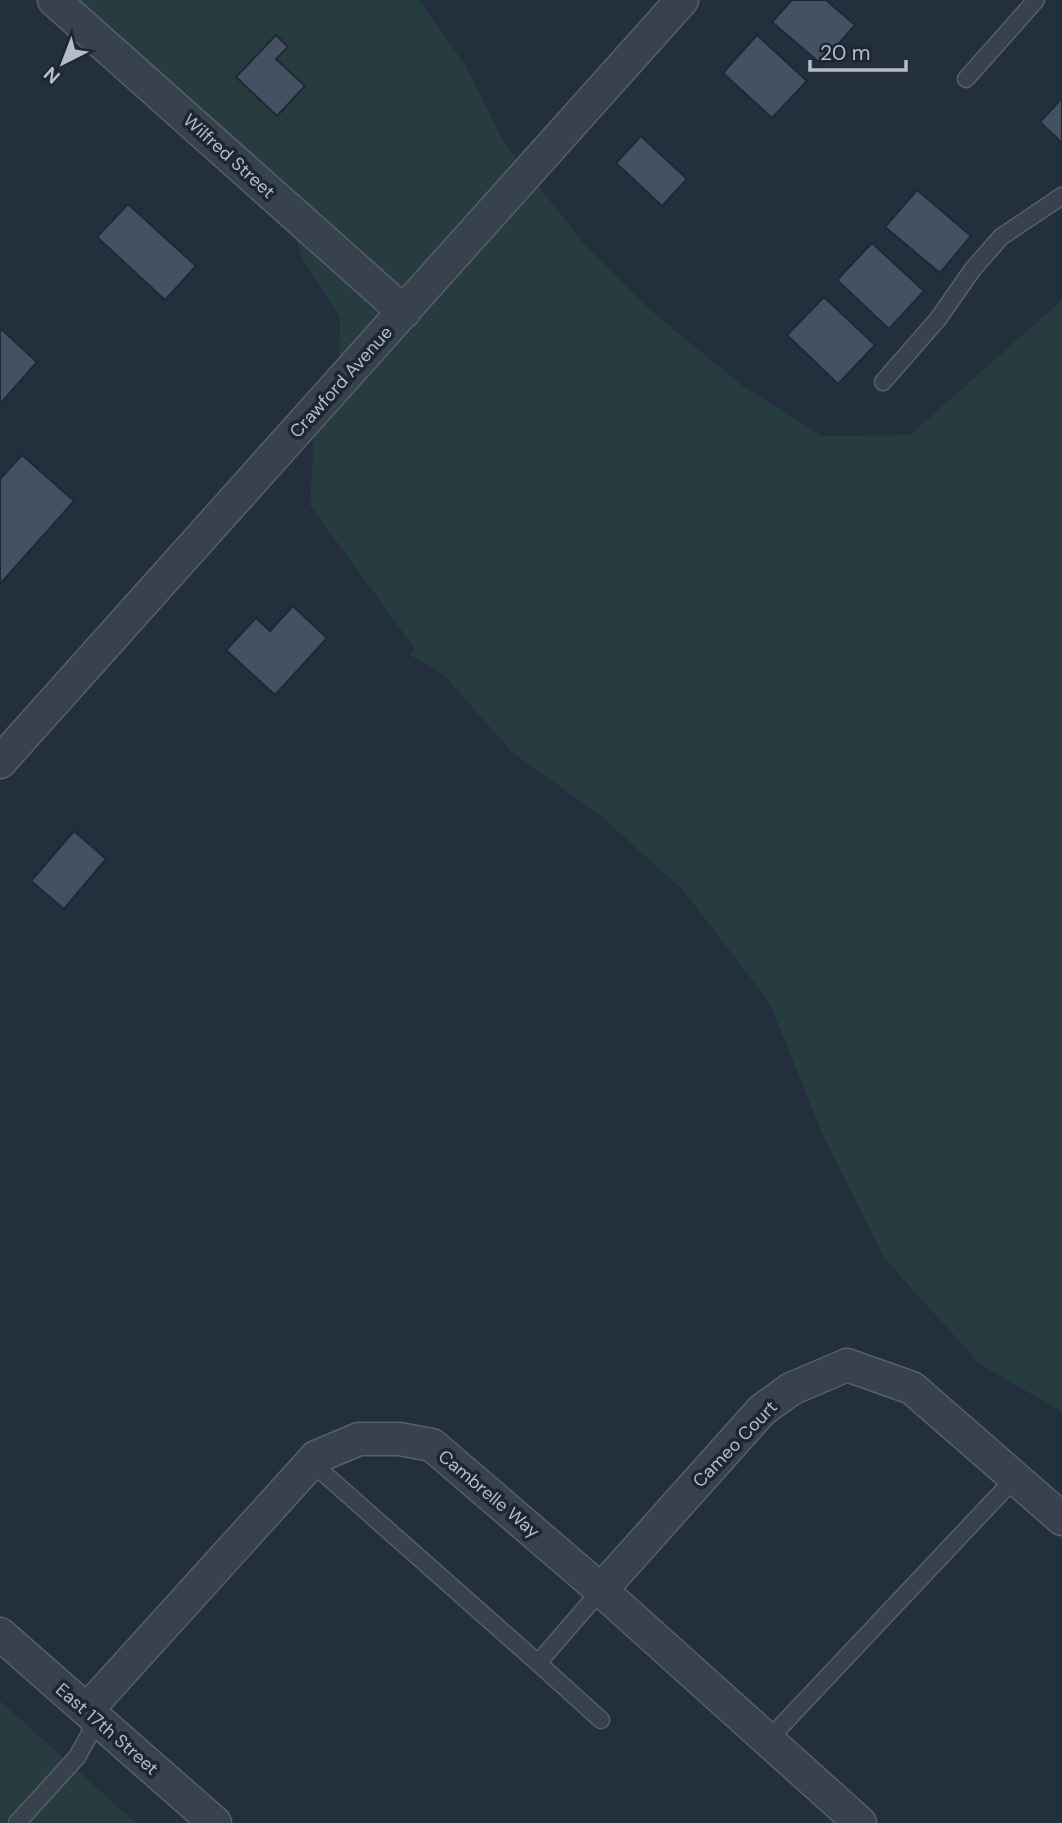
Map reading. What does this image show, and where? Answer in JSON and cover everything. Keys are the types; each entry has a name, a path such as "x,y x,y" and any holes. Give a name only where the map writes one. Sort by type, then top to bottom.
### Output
{"street":[{"name":"Wilfred Street","path":"54,0 404,312"},
{"name":"Crawford Avenue","path":"0,762 682,0"},
{"name":"Cameo Court","path":"601,1590 762,1410 791,1389 847,1365 912,1388 1062,1519"},
{"name":"Cambrelle Way","path":"86,1710 316,1457 359,1439 399,1439 432,1445 601,1590 860,1823"},
{"name":"East 17th Street","path":"0,1634 215,1823"}],"lane":[{"path":"966,79 1036,0"},
{"path":"883,382 938,319 973,269 1001,237 1062,196"},
{"path":"311,1462 601,1720"},
{"path":"768,1740 1015,1478"},
{"path":"538,1663 601,1590"},
{"path":"17,1823 77,1757 91,1732 86,1710"}],"green space":[{"path":"74,0 419,0 466,66 504,143 585,245 649,309 740,384 822,436 910,435 1062,300 1062,1412 980,1364 885,1259 823,1135 769,1002 684,891 601,816 512,752 443,674 410,655 415,649 310,505 315,421 339,374 340,317 303,260 286,210"},
{"path":"0,1701 136,1823 0,1823"}],"building":[{"path":"792,0 826,0 855,25 821,64 772,22"},
{"path":"276,35 288,47 276,59 305,86 277,116 236,77"},
{"path":"757,35 807,81 772,118 723,73"},
{"path":"1062,98 1062,143 1040,122"},
{"path":"641,136 687,179 662,206 616,163"},
{"path":"917,190 971,236 940,273 885,227"},
{"path":"128,204 196,266 165,300 97,237"},
{"path":"872,243 924,291 889,329 837,280"},
{"path":"824,297 875,345 838,384 787,335"},
{"path":"0,328 37,362 0,404"},
{"path":"22,455 74,501 0,584 0,479"},
{"path":"293,606 327,638 275,695 226,650 256,618 270,631"},
{"path":"74,831 106,859 64,909 31,881"}]}
